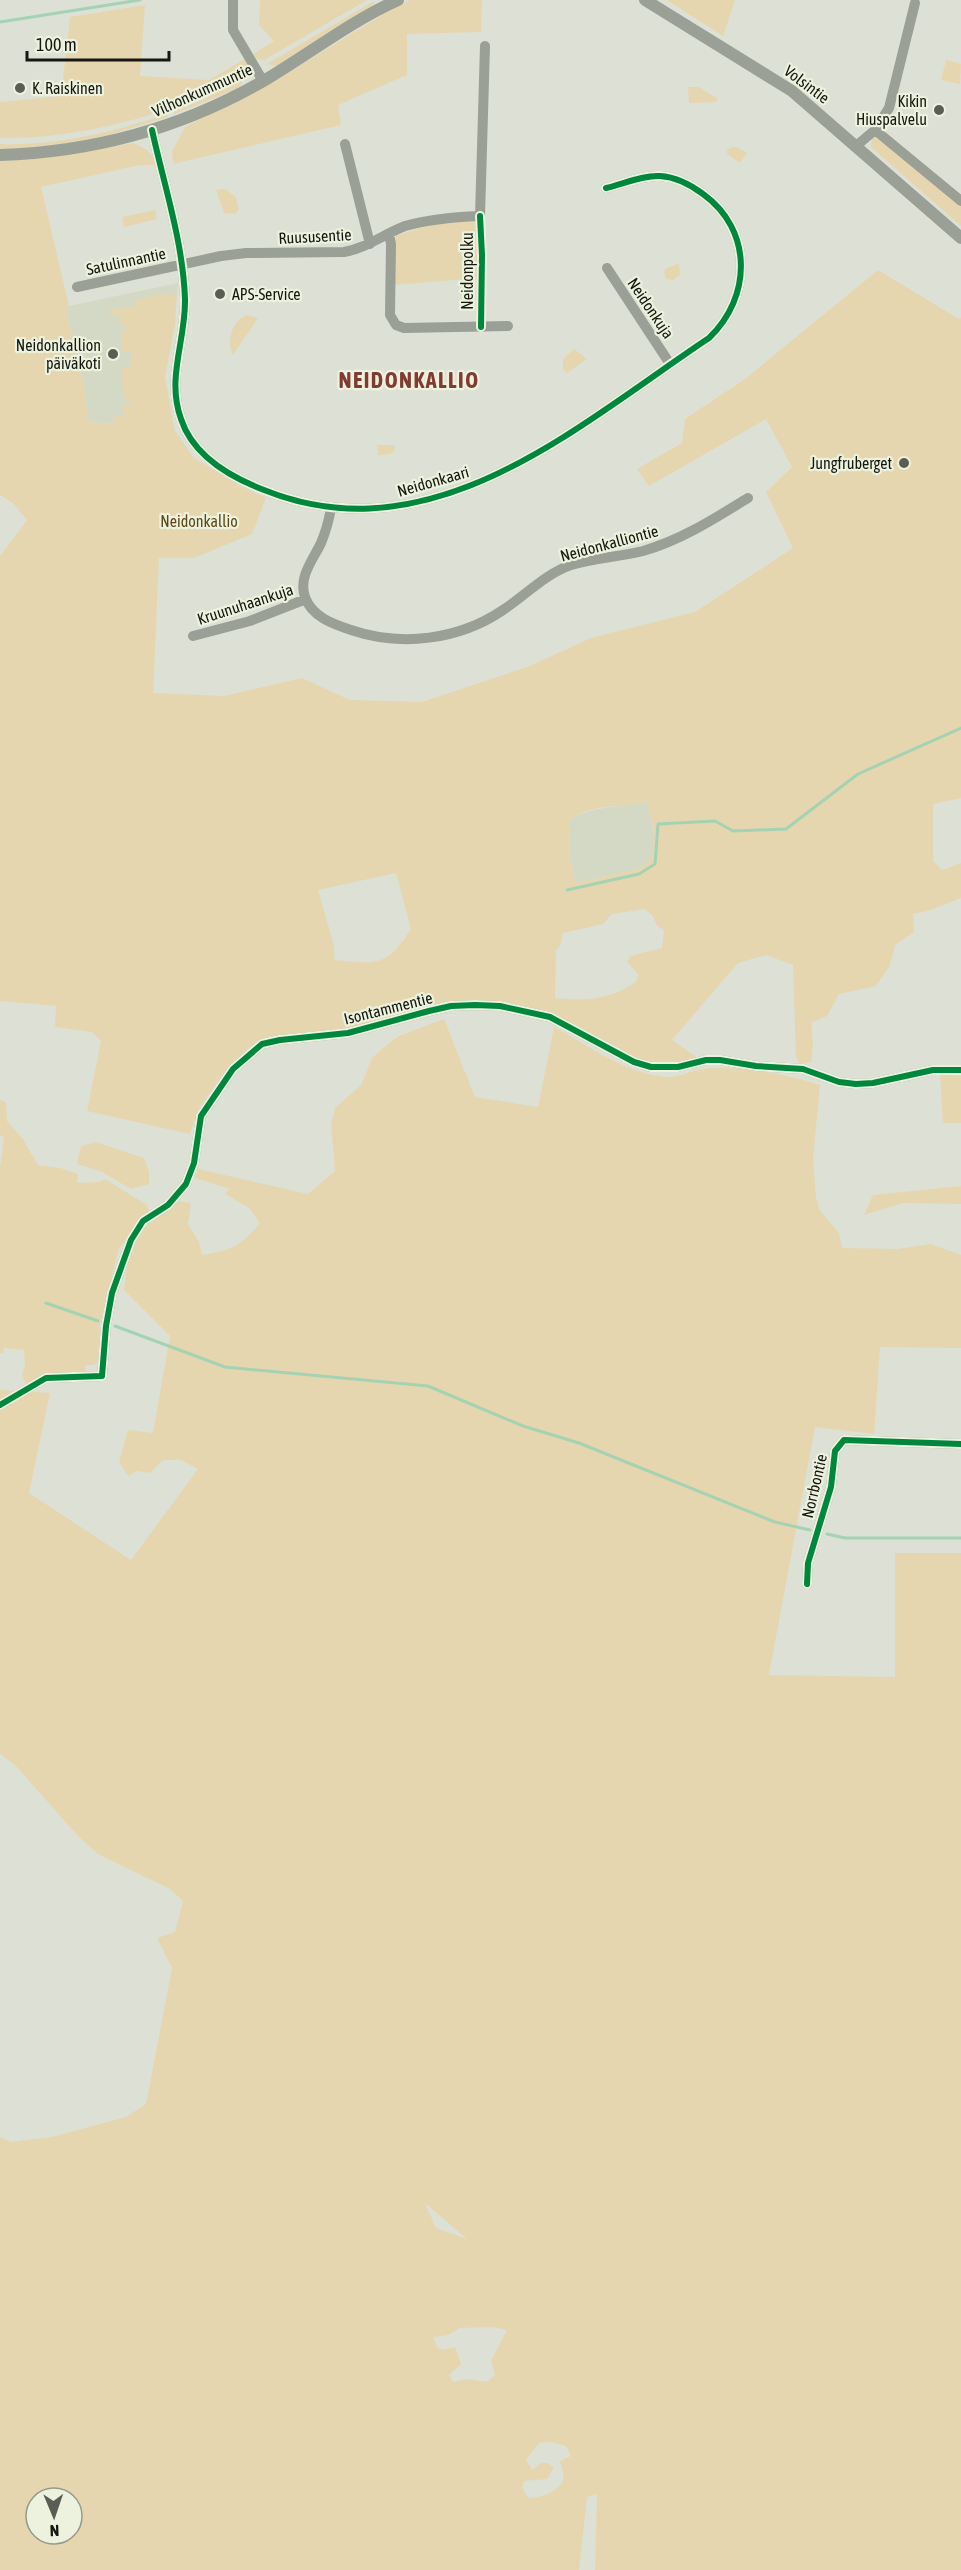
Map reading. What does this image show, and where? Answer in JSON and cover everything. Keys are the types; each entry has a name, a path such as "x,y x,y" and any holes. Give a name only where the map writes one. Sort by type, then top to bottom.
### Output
{"street":[{"path":"233,0 233,30 262,81"},
{"name":"Vilhonkummuntie","path":"0,155 55,151 99,144 152,130 206,109 262,81 398,0"},
{"name":"Volsintie","path":"645,0 792,91 961,238"},
{"path":"856,146 875,130 889,108 915,3"},
{"name":"Neidonpolku","path":"480,216 485,46"},
{"name":"Neidonkaari","path":"152,130 182,264 184,314 174,385 176,404 188,434 216,465 252,486 299,502 331,508 395,507 467,487 532,458 718,330 733,307 740,282 740,258 735,234 713,201 691,185 662,176 649,176 606,188"},
{"path":"875,130 961,201"},
{"path":"345,144 370,244"},
{"name":"Ruususentie","path":"182,264 246,253 344,252 370,244 420,222 480,216"},
{"path":"389,234 391,244 390,315 396,325 404,328 508,326"},
{"name":"Satulinnantie","path":"77,287 182,264"},
{"name":"Neidonkuja","path":"607,268 670,364"},
{"name":"Neidonkalliontie","path":"306,599 311,610 322,618 366,635 408,639 443,636 484,621 503,610 537,584 570,566 641,551 669,542 704,525 748,498"},
{"path":"306,599 303,591 305,576 327,528 331,508"},
{"name":"Kruunuhaankuja","path":"193,636 249,621 306,599"},
{"name":"Isontammentie","path":"0,1405 46,1378 102,1376 106,1326 112,1293 131,1240 143,1221 168,1205 186,1184 194,1163 201,1116 233,1068 262,1044 348,1033 440,1009 475,1005 517,1009 550,1017 634,1062 651,1067 678,1067 706,1060 720,1060 756,1066 803,1069 839,1082 856,1084 873,1083 933,1070 961,1070"},
{"name":"Norrbontie","path":"807,1584 808,1563 831,1487 836,1451 844,1440 961,1444"}],"shaded area":[{"name":"Neidonkallion päiväkoti","path":"178,283 177,295 166,295 145,402 115,424 88,422 85,390 66,310 69,306"},
{"path":"647,801 655,839 655,849 648,864 639,869 576,883 570,859 569,821 575,816 593,810"}],"green space":[{"path":"260,0 367,0 264,60 257,59 253,54 274,41 259,25"},
{"path":"410,0 482,0 481,32 407,34 407,75 338,105 341,125 173,164 172,151 185,127 280,78"},
{"path":"667,0 735,0 723,36"},
{"path":"374,1 365,13 281,65 267,64"},
{"path":"145,5 140,76 209,80 245,59 248,65 246,70 193,99 123,123 74,133 0,138 0,102 61,96 70,17"},
{"path":"946,60 961,64 960,84 941,80"},
{"path":"241,79 242,83 239,88 175,114 174,112"},
{"path":"688,87 699,87 718,99 716,102 689,103"},
{"path":"167,114 168,117 92,140 0,151 0,144 64,140 126,127"},
{"path":"878,137 961,204 961,226 871,147 872,138"},
{"name":"Neidonkallio","path":"133,143 150,153 155,165 140,165 41,187 69,306 66,310 85,390 88,422 115,424 118,422 113,420 113,415 123,415 123,404 129,403 129,398 123,398 122,367 131,366 131,352 122,352 121,331 126,331 126,326 121,326 120,316 110,316 110,311 134,307 135,301 160,294 177,295 175,325 165,377 175,431 194,458 240,486 266,498 252,534 194,558 159,558 153,693 224,696 302,678 350,700 422,702 530,666 591,638 695,612 793,548 766,492 792,467 766,419 649,486 637,469 682,443 685,419 745,379 878,270 959,319 961,318 961,798 933,804 933,861 942,870 961,863 961,898 928,911 913,914 914,932 896,944 889,967 876,986 839,994 827,1016 811,1023 813,1045 811,1062 800,1064 796,1057 793,965 766,955 738,963 672,1040 698,1058 668,1065 638,1059 585,1030 500,1002 448,1001 347,1029 267,1037 248,1048 221,1076 198,1110 190,1134 87,1111 101,1041 92,1032 55,1027 56,1006 0,1001 0,556 27,520 13,503 0,495 0,160 50,157","holes":["647,802 655,839 652,856 647,863 639,869 576,883 570,859 569,821 596,809","396,873 411,929 395,950 380,960 371,962 335,960 333,942 318,890","645,909 653,916 657,926 664,930 662,948 630,956 627,962 638,974 636,982 616,993 588,999 555,998 556,950 560,947 563,933 603,924 612,914"]},
{"path":"737,147 747,153 740,163 727,154 727,150"},
{"path":"225,189 236,197 239,210 235,214 224,213 216,190"},
{"path":"155,210 157,219 124,227 122,217"},
{"path":"477,219 479,278 394,285 396,236 430,225"},
{"path":"679,263 680,275 673,280 667,279 664,274 665,269"},
{"path":"247,315 258,318 233,355 230,338 234,326 237,321"},
{"path":"574,349 587,359 567,373 563,369 563,359"},
{"path":"377,445 394,445 395,450 390,454 378,455"},
{"path":"444,1019 475,1097 538,1107 554,1027 604,1056 644,1073 671,1077 702,1069 745,1069 778,1074 820,1085 813,1159 816,1197 819,1209 839,1233 842,1248 897,1249 931,1244 961,1255 961,1348 880,1347 874,1434 815,1427 769,1675 895,1677 895,1553 961,1553 961,2570 595,2570 597,2494 587,2497 579,2570 0,2570 0,2137 11,2142 52,2137 126,2117 146,2104 172,1968 157,1938 175,1932 183,1901 170,1889 98,1854 78,1836 16,1766 0,1754 0,1390 50,1393 29,1493 131,1560 198,1469 181,1460 163,1460 150,1473 137,1471 128,1476 119,1462 128,1430 153,1433 170,1336 124,1290 128,1259 143,1228 179,1201 191,1203 188,1224 199,1242 202,1255 235,1246 253,1231 260,1223 249,1208 225,1194 230,1189 195,1178 198,1169 308,1194 335,1171 331,1124 335,1108 361,1085 372,1058 399,1036","holes":["425,2203 467,2239 436,2228","492,2327 507,2330 491,2361 495,2375 487,2382 467,2379 453,2382 449,2375 461,2364 455,2347 442,2350 437,2347 433,2337 448,2335 460,2328","551,2442 566,2446 571,2456 559,2462 563,2470 561,2483 551,2492 528,2498 522,2487 524,2481 547,2479 554,2468 548,2463 541,2463 532,2470 526,2460 539,2443"]},
{"path":"940,1074 961,1076 961,1123 943,1123"},
{"path":"0,1100 6,1102 7,1121 23,1139 38,1165 60,1168 78,1174 77,1183 100,1182 105,1179 147,1205 149,1212 119,1248 100,1324 98,1364 85,1366 85,1372 26,1385 22,1374 25,1365 24,1350 4,1348 3,1353 0,1353 0,1168 4,1137 0,1135"},
{"path":"96,1142 144,1158 149,1172 149,1184 131,1189 102,1172 77,1164 81,1146"},
{"path":"961,1186 961,1204 903,1203 864,1215 873,1195"}],"waterway":[{"path":"0,22 140,0"},
{"path":"567,890 639,874 655,864 658,824 715,821 733,831 786,829 858,774 961,728"},
{"path":"46,1303 98,1321"},
{"path":"115,1326 225,1367 428,1386 523,1426 579,1443 775,1522 810,1530"},
{"path":"827,1534 845,1538 961,1538"}],"cycle path":[{"path":"152,130 181,256 185,299 175,389 181,419 194,444 226,472 264,490 326,507 386,507 445,495 501,472 555,442 608,408 709,338 723,322 733,303 739,284 741,264 738,245 731,226 719,209 703,194 677,180 653,176 606,188"},
{"path":"480,216 481,327"},
{"path":"0,1405 46,1378 102,1376 106,1326 112,1293 131,1240 143,1221 168,1205 186,1184 194,1163 201,1116 233,1069 262,1044 348,1033 451,1006 475,1005 500,1006 550,1017 634,1062 651,1067 678,1067 706,1060 720,1060 756,1066 803,1069 839,1082 856,1084 873,1083 933,1070 961,1070"},
{"path":"807,1584 808,1563 831,1487 835,1451 844,1440 961,1444"}],"place":[{"name":"K. Raiskinen","path":"20,88"},
{"name":"Kikin Hiuspalvelu","path":"939,110"},
{"name":"APS-Service","path":"220,294"},
{"name":"Neidonkallion päiväkoti","path":"113,354"},
{"name":"Jungfruberget","path":"904,463"}],"district":[{"name":"NEIDONKALLIO","path":"409,380"}]}
